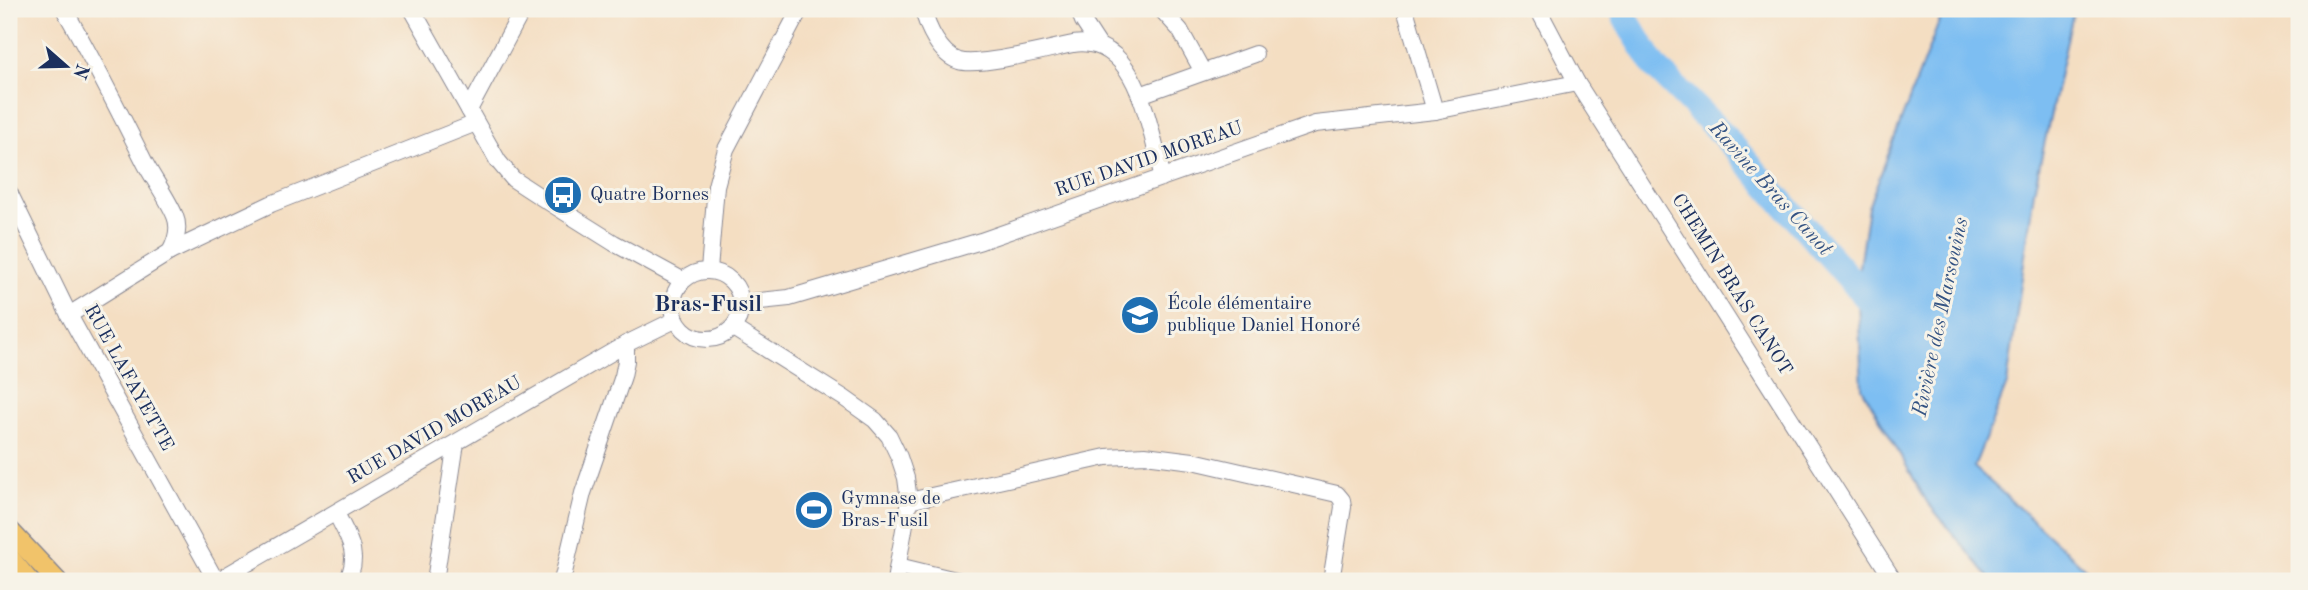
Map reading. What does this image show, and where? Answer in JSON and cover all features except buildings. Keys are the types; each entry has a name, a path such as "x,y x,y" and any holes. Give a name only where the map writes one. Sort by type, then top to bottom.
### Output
{"main road":[{"path":"9,530 57,581"},
{"path":"9,557 29,581"}],"street":[{"path":"64,9 86,45 157,187 175,216 176,240 170,252"},
{"path":"412,9 498,161 513,178 614,243 682,280"},
{"path":"69,315 170,252 271,204 472,117 523,9"},
{"path":"709,270 716,186 726,149 800,9"},
{"path":"923,9 927,22 943,50 958,61 975,63 1085,42 1098,44"},
{"path":"1078,9 1098,44 1124,64 1136,83 1163,177"},
{"path":"1161,9 1180,30 1203,72"},
{"path":"1405,9 1435,111"},
{"name":"CHEMIN BRAS CANOT","path":"1538,9 1577,83 1894,581"},
{"path":"1140,94 1255,54"},
{"name":"RUE DAVID MOREAU","path":"741,303 789,298 981,242 1315,124 1435,111 1577,83"},
{"name":"RUE LAFAYETTE","path":"9,192 69,315 216,581"},
{"path":"709,270 719,272 730,280 738,291 741,303 739,318 733,328 721,337 705,340 695,338 682,330 675,320 672,305 674,293 682,280 694,272 709,270"},
{"name":"RUE DAVID MOREAU","path":"216,581 626,344 675,320"},
{"path":"733,328 875,419 889,436 900,457 906,478 909,501 897,574 960,581"},
{"path":"562,581 583,493 623,376 626,344"},
{"path":"435,581 456,443"},
{"path":"909,501 1106,457 1145,455 1193,461 1337,494 1343,507 1331,581"},
{"path":"336,513 353,545 355,558 347,581"}],"water":[{"name":"Rivière des Marsouins","path":"1944,9 2074,9 2034,191 2007,384 1974,467 2099,581 1992,581 1927,502 1862,388 1857,280 1868,207"}],"waterway":[{"name":"Ravine Bras Canot","path":"1622,9 1656,68 1723,135 1880,313"}],"place":[{"name":"Quatre Bornes","path":"563,195"},
{"name":"École élémentaire publique Daniel Honoré","path":"1140,315"},
{"name":"Gymnase de Bras-Fusil","path":"814,510"}],"district":[{"name":"Bras-Fusil","path":"708,304"}]}
